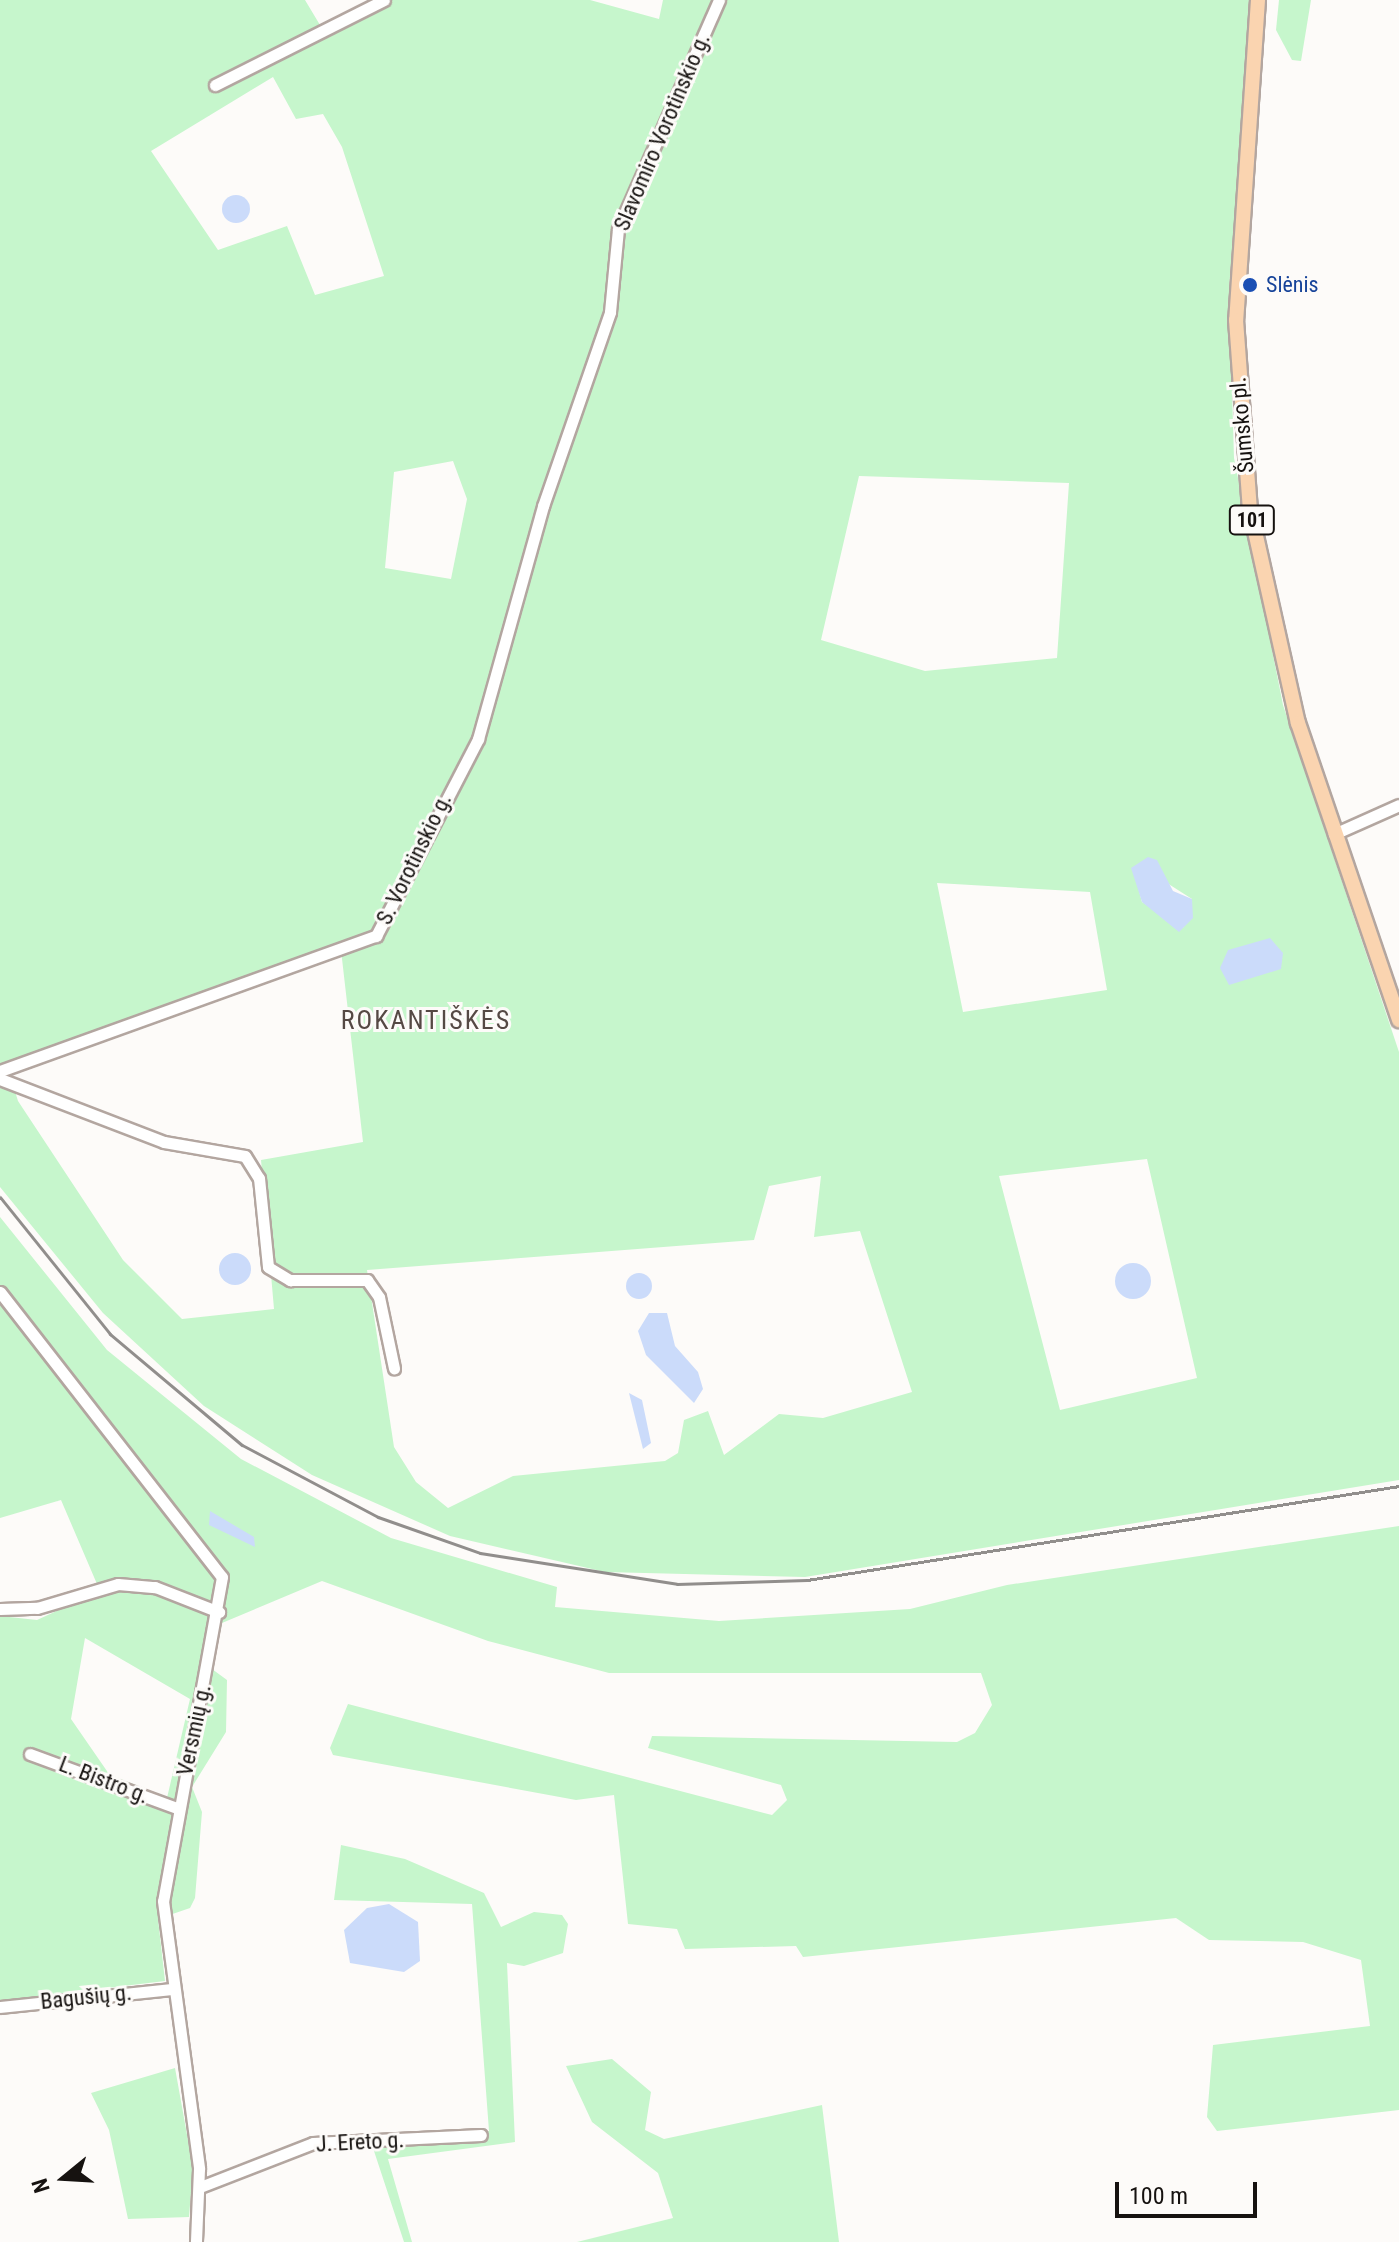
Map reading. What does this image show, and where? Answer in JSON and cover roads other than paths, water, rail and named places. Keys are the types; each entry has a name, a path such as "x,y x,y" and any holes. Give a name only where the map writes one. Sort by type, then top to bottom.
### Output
{"main road":[{"name":"Šumsko pl.","path":"1258,0 1237,252 1239,406 1272,625 1334,834 1399,1020"}],"street":[{"path":"215,85 384,0"},
{"name":"Slavomiro Vorotinskio g.","path":"523,588 576,401 610,312 618,229 719,0"},
{"name":"S. Vorotinskio g.","path":"0,1071 376,936 478,739 523,588"},
{"path":"1334,834 1399,805"},
{"path":"0,1079 164,1142 245,1156 259,1178 268,1267 290,1280 367,1280 379,1297 394,1368"},
{"name":"Versmių g.","path":"0,1292 215,1562 223,1588 177,1808 163,1901 171,1989 200,2187 196,2242"},
{"path":"0,1609 37,1608 118,1584 155,1587 219,1612"},
{"name":"L. Bistro g.","path":"30,1754 177,1808"},
{"name":"Bagušių g.","path":"0,2007 171,1989"},
{"name":"J. Ereto g.","path":"200,2187 313,2143 481,2135"}],"water":[{"path":"236,195 246,199 250,209 246,219 236,223 226,219 222,209 226,199"},
{"path":"1148,857 1157,860 1173,891 1192,899 1193,918 1179,932 1142,902 1131,868"},
{"path":"1270,938 1283,953 1281,969 1229,985 1220,968 1228,950"},
{"path":"235,1253 246,1258 251,1269 246,1280 235,1285 224,1280 219,1269 224,1258"},
{"path":"1133,1263 1146,1268 1151,1281 1146,1294 1133,1299 1120,1294 1115,1281 1120,1268"},
{"path":"639,1273 648,1277 652,1286 648,1295 639,1299 630,1295 626,1286 630,1277"},
{"path":"649,1313 667,1313 675,1346 698,1372 703,1389 694,1403 646,1355 638,1331"},
{"path":"629,1393 642,1400 651,1443 643,1449"},
{"path":"210,1511 254,1537 255,1547 209,1525"},
{"path":"389,1904 418,1922 420,1961 404,1972 350,1963 344,1930 367,1908"}],"railway":[{"path":"0,1197 110,1334 242,1445 378,1517 480,1553 677,1584 807,1580 1399,1486"}],"place":[{"name":"Slėnis","path":"1250,285"}],"district":[{"name":"ROKANTIŠKĖS","path":"426,1021"}]}
